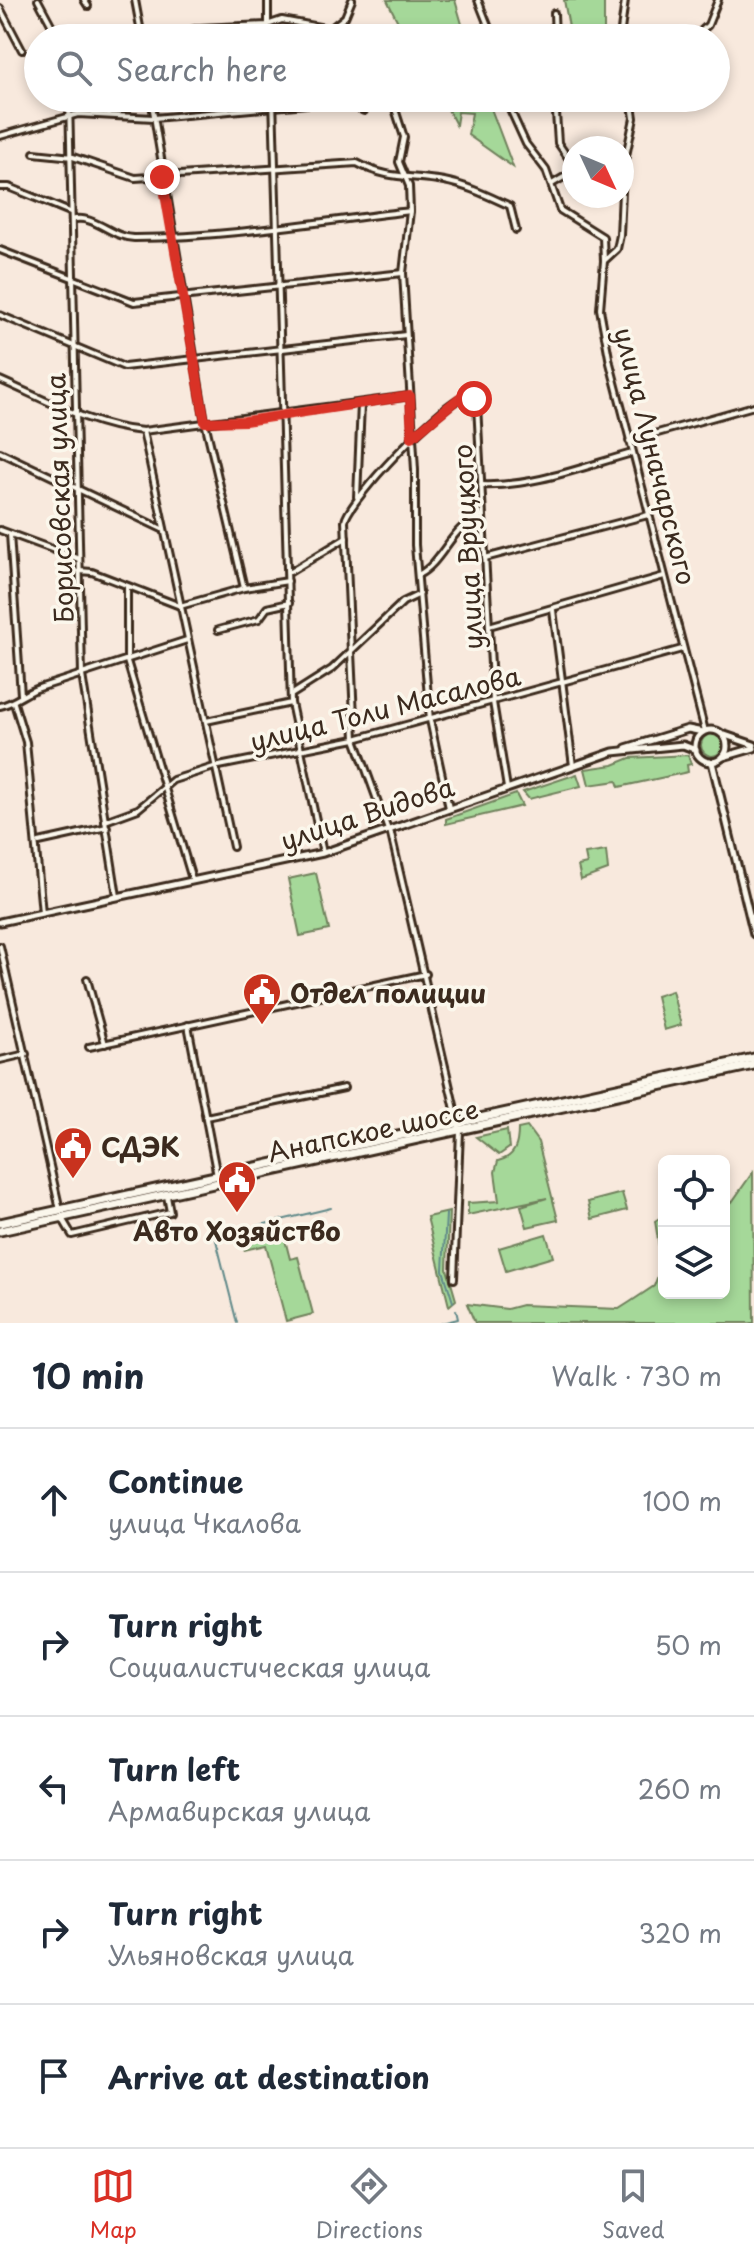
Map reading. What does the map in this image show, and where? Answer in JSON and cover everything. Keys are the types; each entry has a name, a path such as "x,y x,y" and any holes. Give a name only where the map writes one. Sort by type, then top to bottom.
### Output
{"highway":[{"name":"Анапское шоссе","path":"459,1127 754,1058"},
{"name":"Анапское шоссе","path":"0,1231 61,1214 754,1065"},
{"name":"Анапское шоссе","path":"0,1223 167,1196 218,1180"}],"street":[{"path":"38,0 51,24"},
{"path":"84,0 88,6"},
{"path":"135,0 139,24"},
{"path":"267,24 268,0"},
{"path":"336,24 345,17 352,0"},
{"path":"478,0 487,24"},
{"path":"622,24 625,0"},
{"path":"708,24 718,0"},
{"path":"0,8 22,50"},
{"path":"554,13 554,24"},
{"path":"270,24 282,20 303,24"},
{"name":"Борисовская улица","path":"71,112 72,344 82,675 117,896"},
{"path":"153,112 205,422 244,588"},
{"path":"0,136 71,115 154,118 233,112"},
{"path":"272,112 291,703 298,749 323,853"},
{"path":"396,112 404,137 399,162 406,177 410,211 403,273 418,575 430,720 449,809"},
{"path":"512,112 551,185 560,210 603,237 604,261"},
{"path":"551,185 569,174 573,165 558,143 556,112"},
{"name":"улица Луначарского","path":"633,112 623,170 620,235 617,249 604,261 600,309 629,441 704,731"},
{"path":"34,153 73,157 125,177 162,177 348,162 387,177 447,181 510,206 516,230"},
{"path":"0,187 9,187 70,212"},
{"path":"72,220 91,221 131,239 278,227 410,211"},
{"path":"0,250 134,302 403,273"},
{"path":"0,315 124,367 406,335"},
{"path":"0,380 74,413 114,427 143,431 205,422 245,421 410,396"},
{"name":"улица Вруцкого","path":"412,437 459,398 474,399 477,405 493,702 507,788"},
{"path":"357,497 361,403"},
{"path":"629,441 754,406"},
{"path":"143,431 233,847"},
{"path":"412,437 398,457 347,511 355,739 389,830 426,974 459,1127 454,1279"},
{"path":"0,452 162,529"},
{"path":"481,485 505,487 532,482 632,453"},
{"path":"485,558 648,515"},
{"path":"418,575 428,569 464,524 482,516"},
{"path":"0,530 79,559"},
{"path":"10,534 21,695"},
{"path":"289,572 346,538"},
{"path":"79,571 92,572 180,606 244,588 288,581"},
{"path":"489,626 664,576"},
{"path":"127,586 127,661 192,879"},
{"path":"291,696 332,669 403,602 420,594"},
{"path":"218,630 259,619 267,608 289,603"},
{"path":"553,609 573,766"},
{"path":"0,706 14,703 21,695 187,640"},
{"name":"улица Толи Масалова","path":"38,842 106,824 138,809 173,780 214,767 355,739 682,649"},
{"path":"14,703 26,742 38,842 42,913"},
{"path":"206,721 291,703"},
{"path":"613,752 688,729 721,733 754,747"},
{"path":"704,731 696,739 696,750 700,758 712,762 754,747"},
{"path":"721,733 727,745 722,758"},
{"name":"улица Видова","path":"0,922 323,853 613,752 683,745 696,750"},
{"path":"712,762 754,934"},
{"path":"0,946 61,1214 72,1235 170,1212 167,1196"},
{"path":"89,1047 426,974"},
{"path":"87,979 105,1044"},
{"path":"188,1025 218,1180"},
{"path":"0,1060 26,1054"},
{"path":"206,1117 344,1088"}],"green space":[{"path":"387,0 455,0 462,24 399,24"},
{"path":"564,0 604,0 604,24 568,24"},
{"path":"449,112 458,112 456,125"},
{"path":"458,112 492,112 513,167 468,135 472,113"},
{"path":"708,734 716,734 723,745 716,756 708,756 701,749 701,741"},
{"path":"688,755 691,764 687,765 688,772 619,787 617,781 589,785 585,769 613,765 630,758"},
{"path":"577,774 581,786 529,799 523,792"},
{"path":"516,794 522,806 446,824 446,819"},
{"path":"606,851 608,870 581,880 578,866 587,864 585,854"},
{"path":"316,873 329,930 300,936 288,879"},
{"path":"672,991 681,1025 664,1030 656,996"},
{"path":"527,1127 538,1142 558,1220 527,1227 521,1206 547,1198 468,1215 468,1203 499,1201 495,1172 498,1161 514,1150 518,1129"},
{"path":"507,1130 509,1148 499,1155 476,1137"},
{"path":"753,1172 754,1323 475,1323 467,1304 507,1309 522,1305 619,1309 654,1286 658,1276 658,1299 730,1299 732,1202"},
{"path":"622,1193 627,1210 592,1219 588,1202"},
{"path":"449,1212 447,1269 456,1300 449,1306 427,1217"},
{"path":"281,1224 290,1259 298,1257 313,1314 286,1321 266,1245 244,1250 240,1234"},
{"path":"546,1234 553,1257 506,1271 499,1248"}],"waterway":[{"path":"237,1323 215,1236 331,1208"},
{"path":"446,1214 443,1270 453,1302"},
{"path":"442,1323 458,1319 456,1310"}],"place":[{"name":"Отдел полиции","path":"262,1026"},
{"name":"СДЭК","path":"73,1180"},
{"name":"Авто Хозяйство","path":"237,1214"}],"route":[{"path":"162,177 205,422 245,421 355,405 371,399 410,396 412,437 420,427 459,398 474,399"}]}
